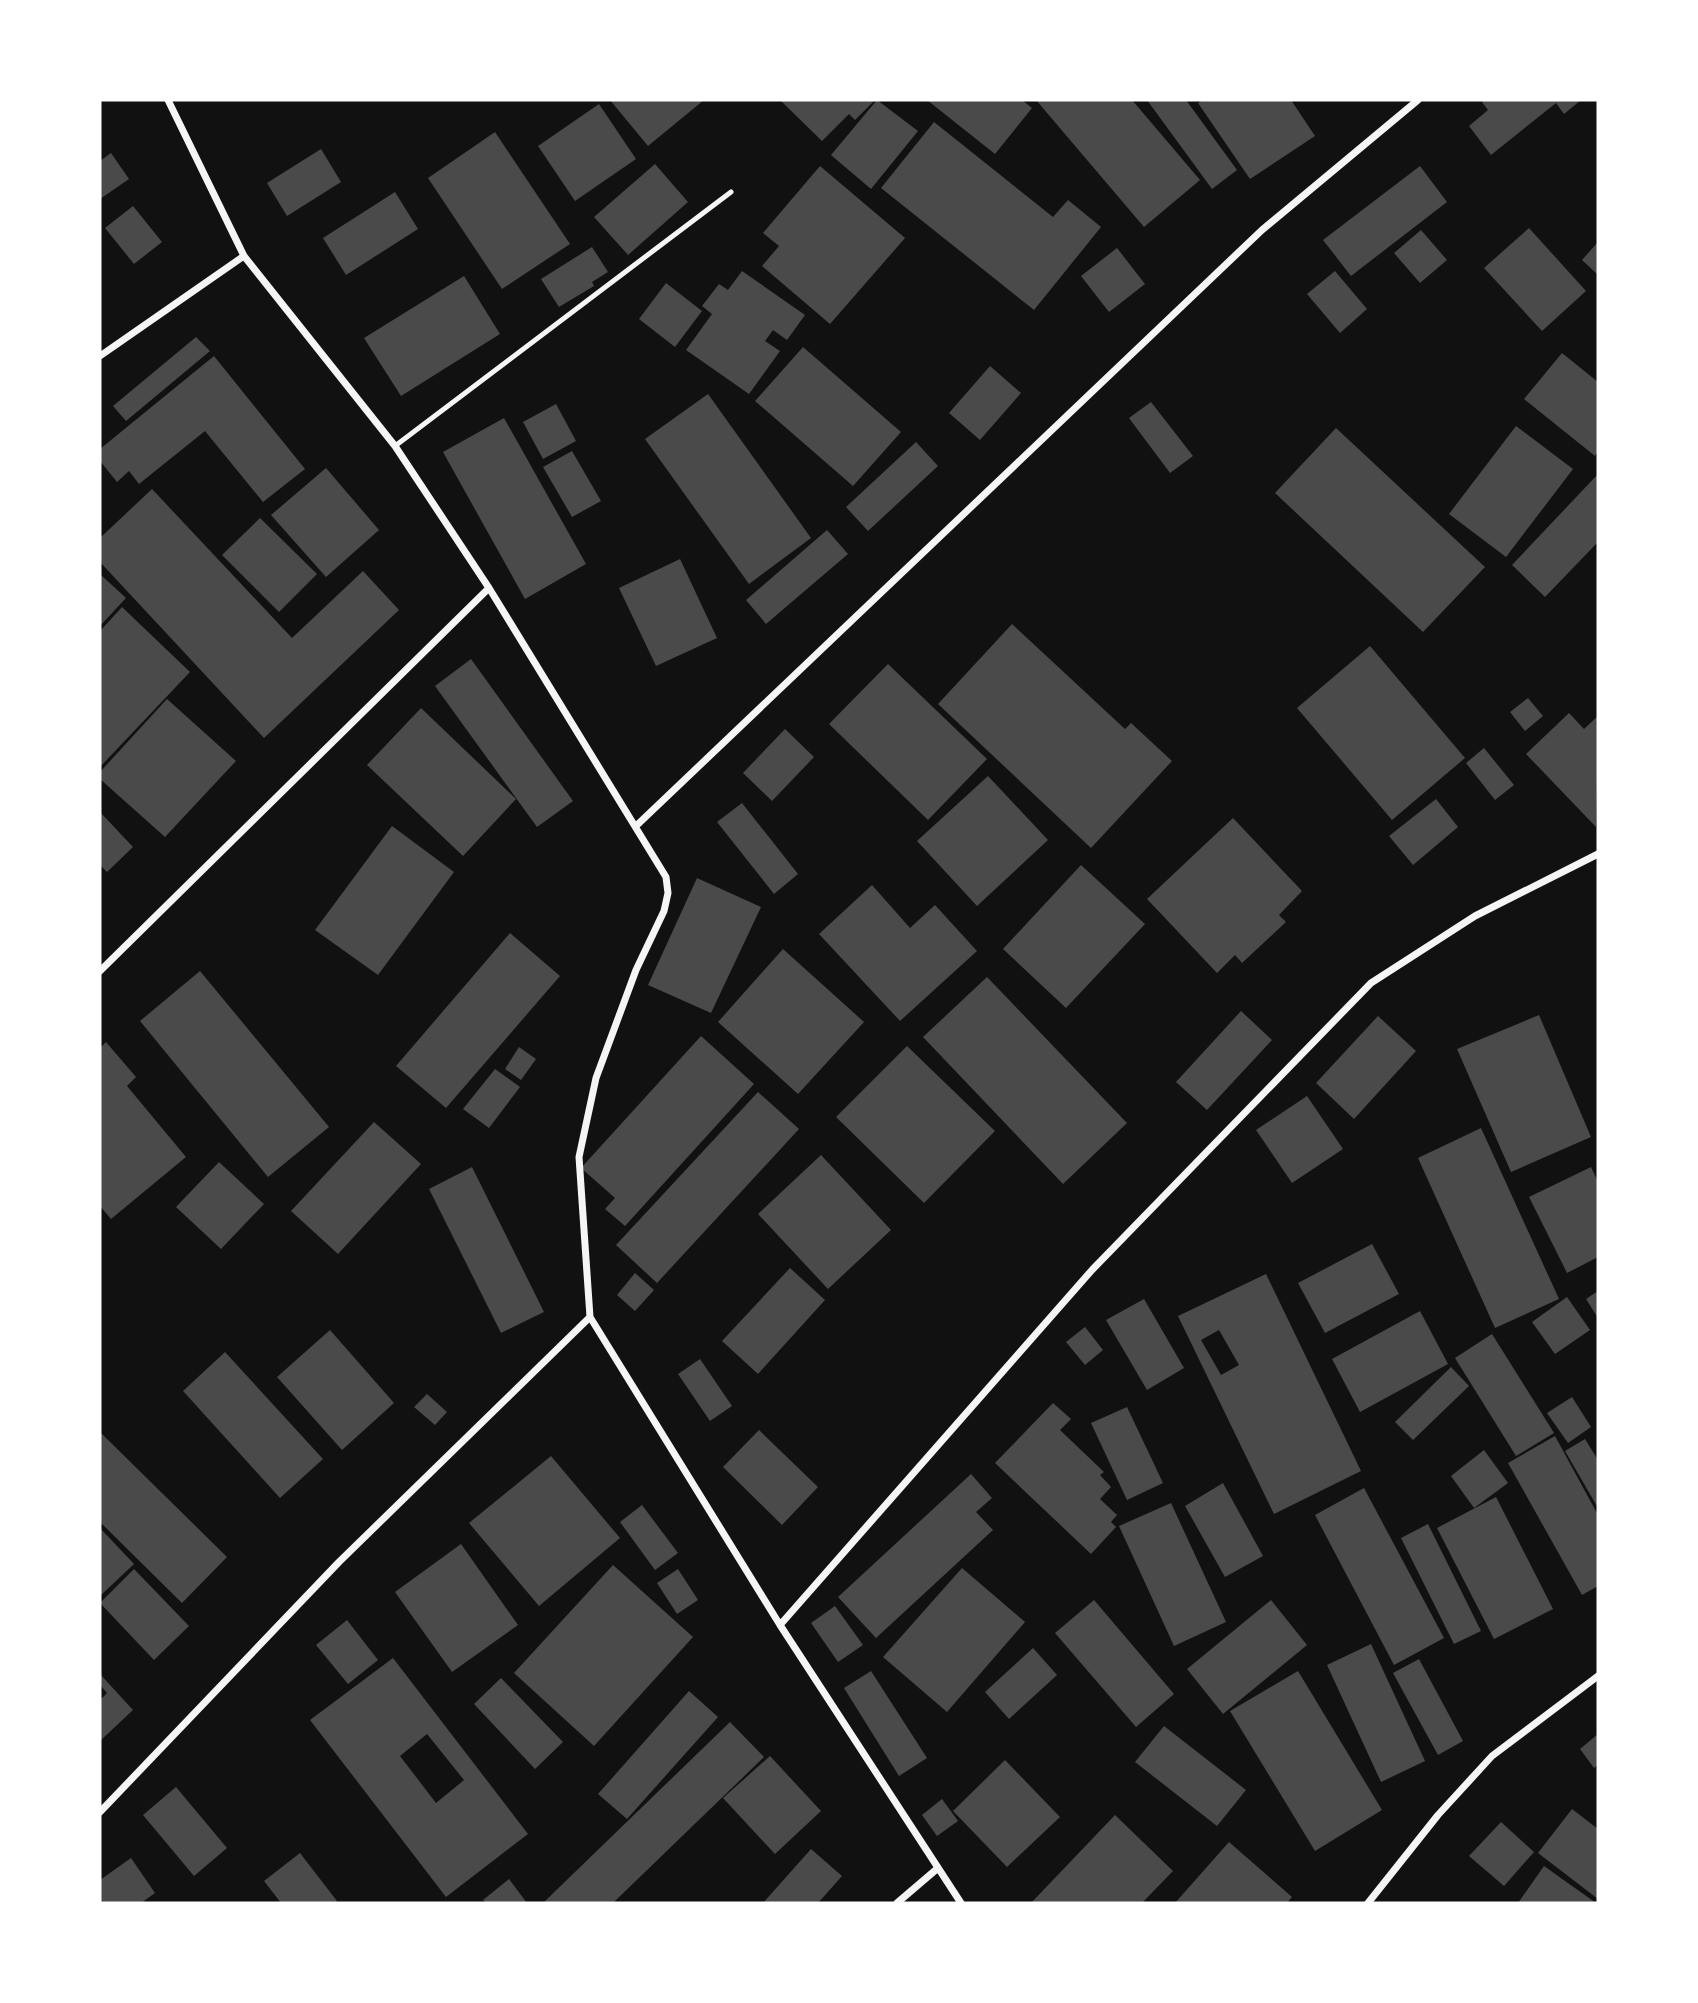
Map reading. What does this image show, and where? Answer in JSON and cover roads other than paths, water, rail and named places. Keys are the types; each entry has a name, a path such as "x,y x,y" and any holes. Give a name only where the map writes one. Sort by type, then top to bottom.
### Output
{"street":[{"path":"168,100 244,256 395,446 489,588 666,877 668,892 664,911 636,970 596,1078 579,1157 590,1317 780,1625 961,1903"},
{"path":"636,825 1262,230 1418,100"},
{"path":"100,356 244,256"},
{"path":"100,971 489,588"},
{"path":"780,1625 1092,1269 1371,983 1475,916 1598,854"},
{"path":"100,1812 339,1562 590,1317"},
{"path":"1368,1903 1438,1815 1492,1756 1598,1676"},
{"path":"897,1903 938,1868"}],"lane":[{"path":"395,446 732,192"}]}
